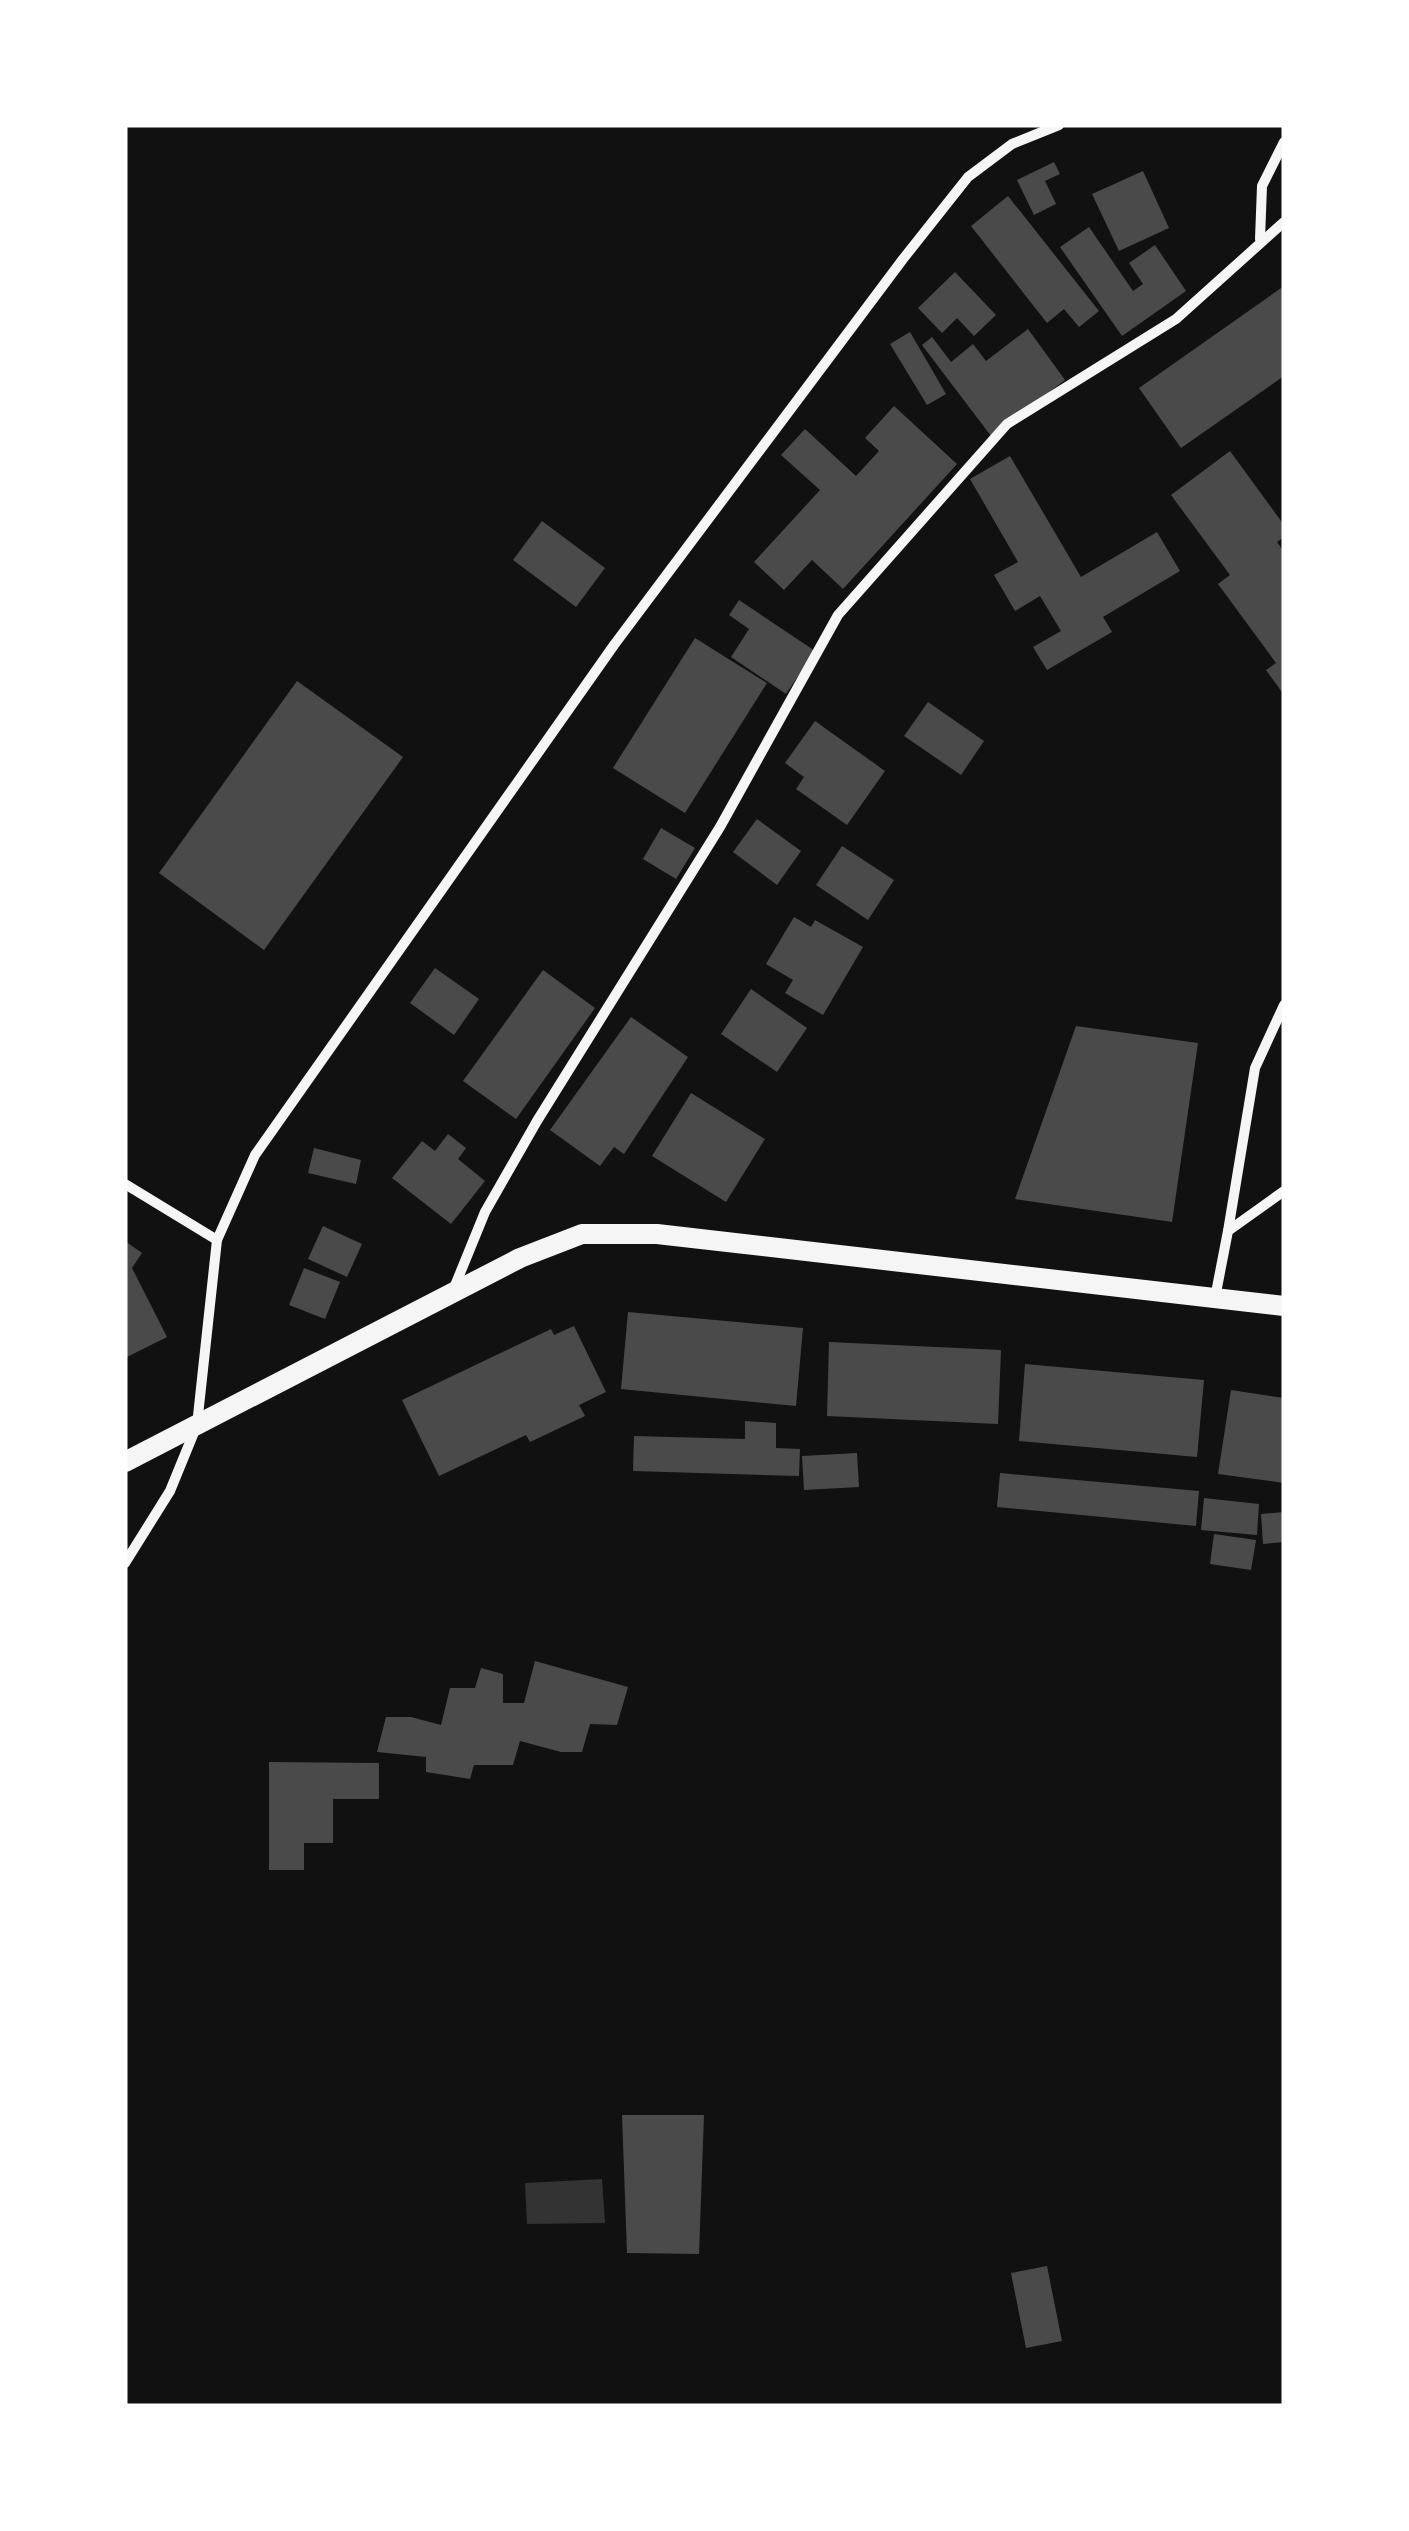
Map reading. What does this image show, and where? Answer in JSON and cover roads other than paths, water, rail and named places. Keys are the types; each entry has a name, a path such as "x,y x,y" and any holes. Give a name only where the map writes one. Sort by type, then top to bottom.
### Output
{"main road":[{"path":"125,1462 520,1258 582,1234 657,1234 1284,1306"}],"street":[{"path":"125,1563 170,1491 197,1424 218,1240 255,1154 614,645 968,177 1012,144 1058,125"},
{"path":"1260,239 1262,186 1284,142"},
{"path":"451,1293 485,1212 528,1136 720,827 838,615 1008,424 1176,318 1260,239 1284,222"},
{"path":"1214,1298 1255,1068 1284,1005"},
{"path":"125,1184 218,1240"},
{"path":"1228,1232 1284,1192"}]}
